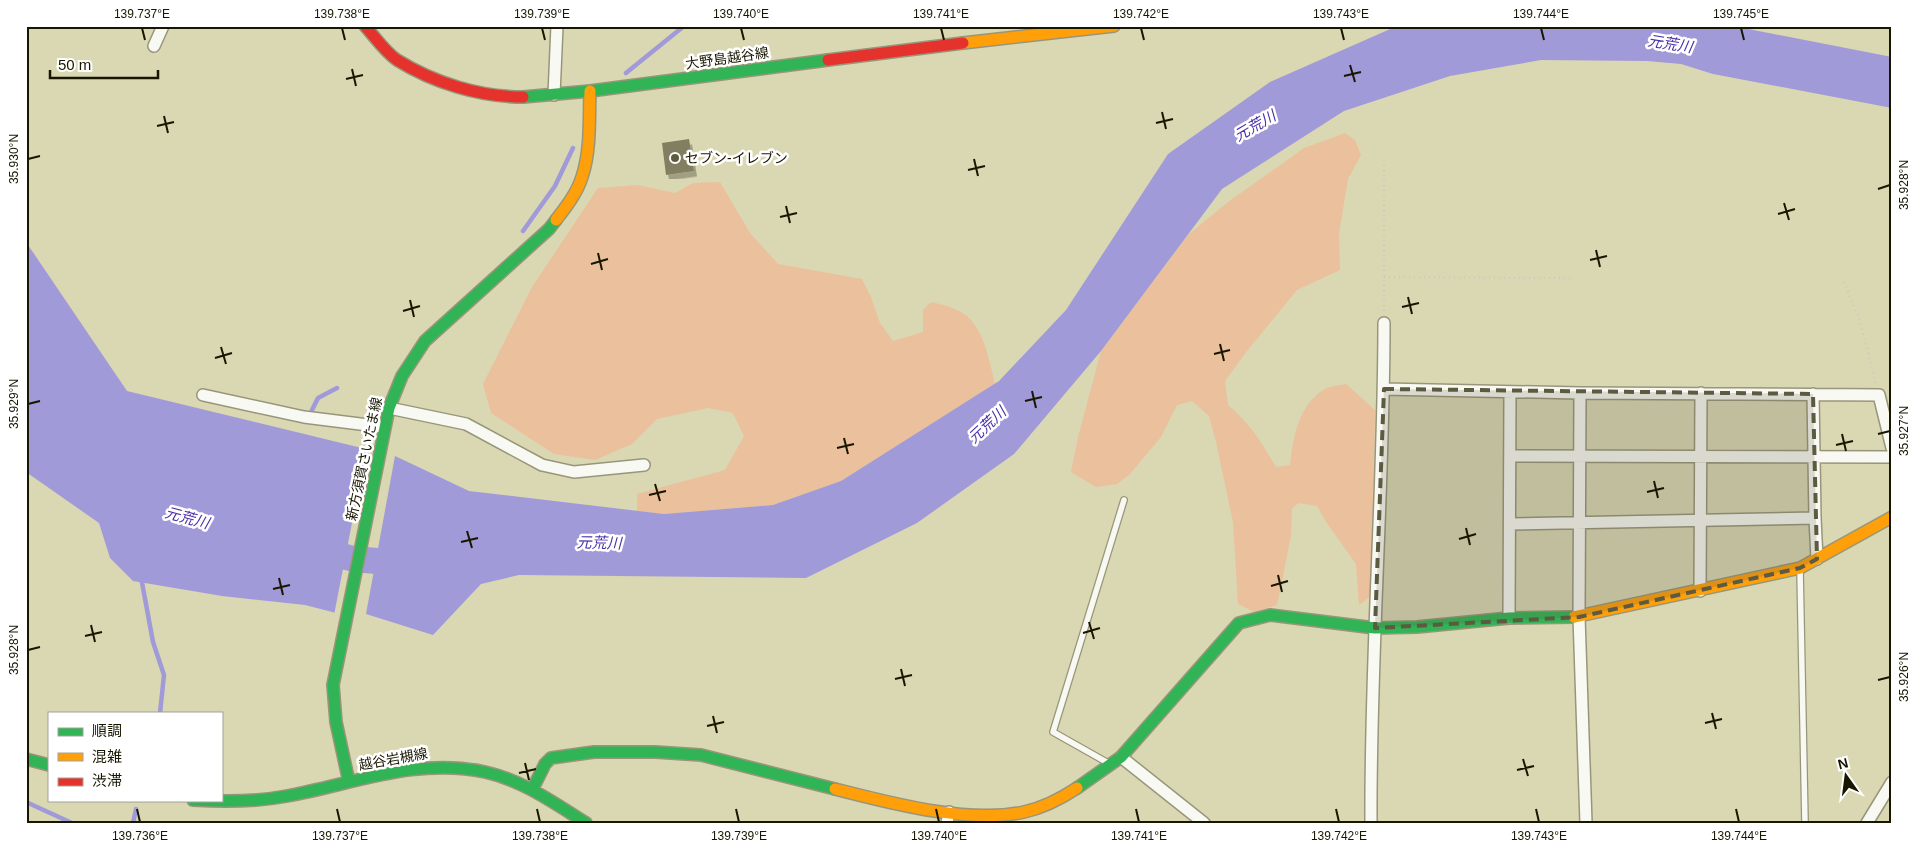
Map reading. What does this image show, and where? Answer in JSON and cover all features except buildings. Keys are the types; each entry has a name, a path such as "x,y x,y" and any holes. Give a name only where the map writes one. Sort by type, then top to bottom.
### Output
{"main road":[{"name":"大野島越谷線","path":"365,26 396,59 438,80 473,92 521,97 590,92 889,52 1114,26"},
{"name":"新方須賀さいたま線","path":"349,782 335,728 332,706 333,685 389,408 402,376 425,341 549,229 570,203 582,178 587,156 590,92"},
{"path":"532,790 545,764 552,758 594,752 664,752 702,755 948,818 987,815 1025,817 1064,796 1121,757 1239,623 1270,615 1375,628 1417,627 1509,618 1578,617 1800,568 1892,517"},
{"path":"27,760 48,765"},
{"name":"越谷岩槻線","path":"222,801 249,802 288,796 406,769 435,766 462,767 509,779 532,790 586,823"}],"street":[{"path":"154,46 163,26"},
{"path":"554,95 557,26"},
{"path":"1371,823 1371,752 1384,389 1384,323"},
{"path":"1384,389 1580,393 1879,395 1892,448"},
{"path":"1509,618 1510,392"},
{"path":"1580,393 1578,617 1586,823"},
{"path":"1700,591 1701,393"},
{"path":"1813,394 1814,518 1817,559"},
{"path":"203,395 383,432"},
{"path":"389,408 466,424 542,465 574,472 644,465"},
{"path":"1510,456 1892,457"},
{"path":"1510,524 1814,518"},
{"path":"1121,757 1204,823"},
{"path":"1868,823 1892,782"}],"lane":[{"path":"1110,764 1053,732 1124,500"},
{"path":"1800,568 1805,823"}],"path":[{"path":"1384,165 1384,323"},
{"path":"1384,277 1573,278"},
{"path":"1844,282 1859,318 1879,395"}],"highlighted area":[{"path":"1384,389 1813,394 1817,559 1800,568 1579,617 1375,628"}],"shaded area":[{"path":"1345,133 1355,140 1361,155 1348,179 1339,233 1340,270 1297,290 1225,381 1228,405 1249,426 1276,467 1290,465 1299,421 1310,402 1317,394 1327,388 1346,384 1375,410 1372,595 1359,605 1356,564 1317,506 1299,503 1292,508 1291,536 1277,605 1254,612 1238,604 1233,522 1216,442 1209,416 1192,401 1177,405 1161,437 1130,474 1117,484 1096,487 1071,472 1078,437 1101,351 1188,235 1228,202 1304,148"},
{"path":"720,182 750,233 778,264 862,279 871,297 880,323 893,341 923,332 923,310 931,302 962,313 970,319 980,333 989,358 995,384 841,481 773,505 664,514 637,511 637,494 725,470 744,436 733,413 708,408 657,419 632,444 595,460 554,454 491,413 483,384 532,287 598,188 638,185 675,193 693,183"}],"water":[{"path":"1397,26 1733,26 1892,57 1892,108 1713,74 1681,64 1647,61 1541,60 1450,76 1344,111 1222,189 1101,351 1014,454 917,523 806,578 519,575 481,584 433,635 366,614 395,456 469,491 664,514 773,505 841,481 999,381 1066,310 1168,154 1270,82"},
{"path":"26,242 127,391 370,450 340,614 305,605 222,596 133,581 110,558 99,523 26,472"}],"pier":[{"path":"367,446 372,450 343,614 340,616 334,615"}],"waterway":[{"path":"626,73 684,26"},
{"path":"523,231 555,186 573,148"},
{"path":"312,410 318,398 337,388"},
{"name":"元荒川","path":"330,553 354,559 411,564"},
{"path":"141,577 153,642 164,675 160,712"},
{"path":"26,802 72,823"},
{"path":"133,823 136,809"}],"traffic: fast":[{"path":"523,97 590,91 828,60"},
{"path":"349,782 336,722 333,685 389,408 402,376 425,341 549,229 556,220"},
{"path":"1077,788 1121,757 1239,623 1270,615 1375,628 1417,627 1509,618 1574,617"},
{"path":"532,790 545,764 551,758 594,752 655,752 701,755 835,789"},
{"path":"26,759 48,765"},
{"path":"222,801 287,796 410,770 460,768 485,772 525,786 586,823"}],"traffic: slow":[{"path":"963,43 1114,26"},
{"path":"556,220 571,200 585,167 589,134 590,91"},
{"path":"1574,617 1800,568 1892,517"},
{"path":"835,789 904,806 954,814 1002,815 1031,810 1052,802 1077,788"}],"traffic: jam":[{"path":"365,26 393,57 426,75 442,82 474,91 523,97"},
{"path":"828,60 963,43"}],"place":[{"name":"セブン-イレブン","path":"675,158"}]}
